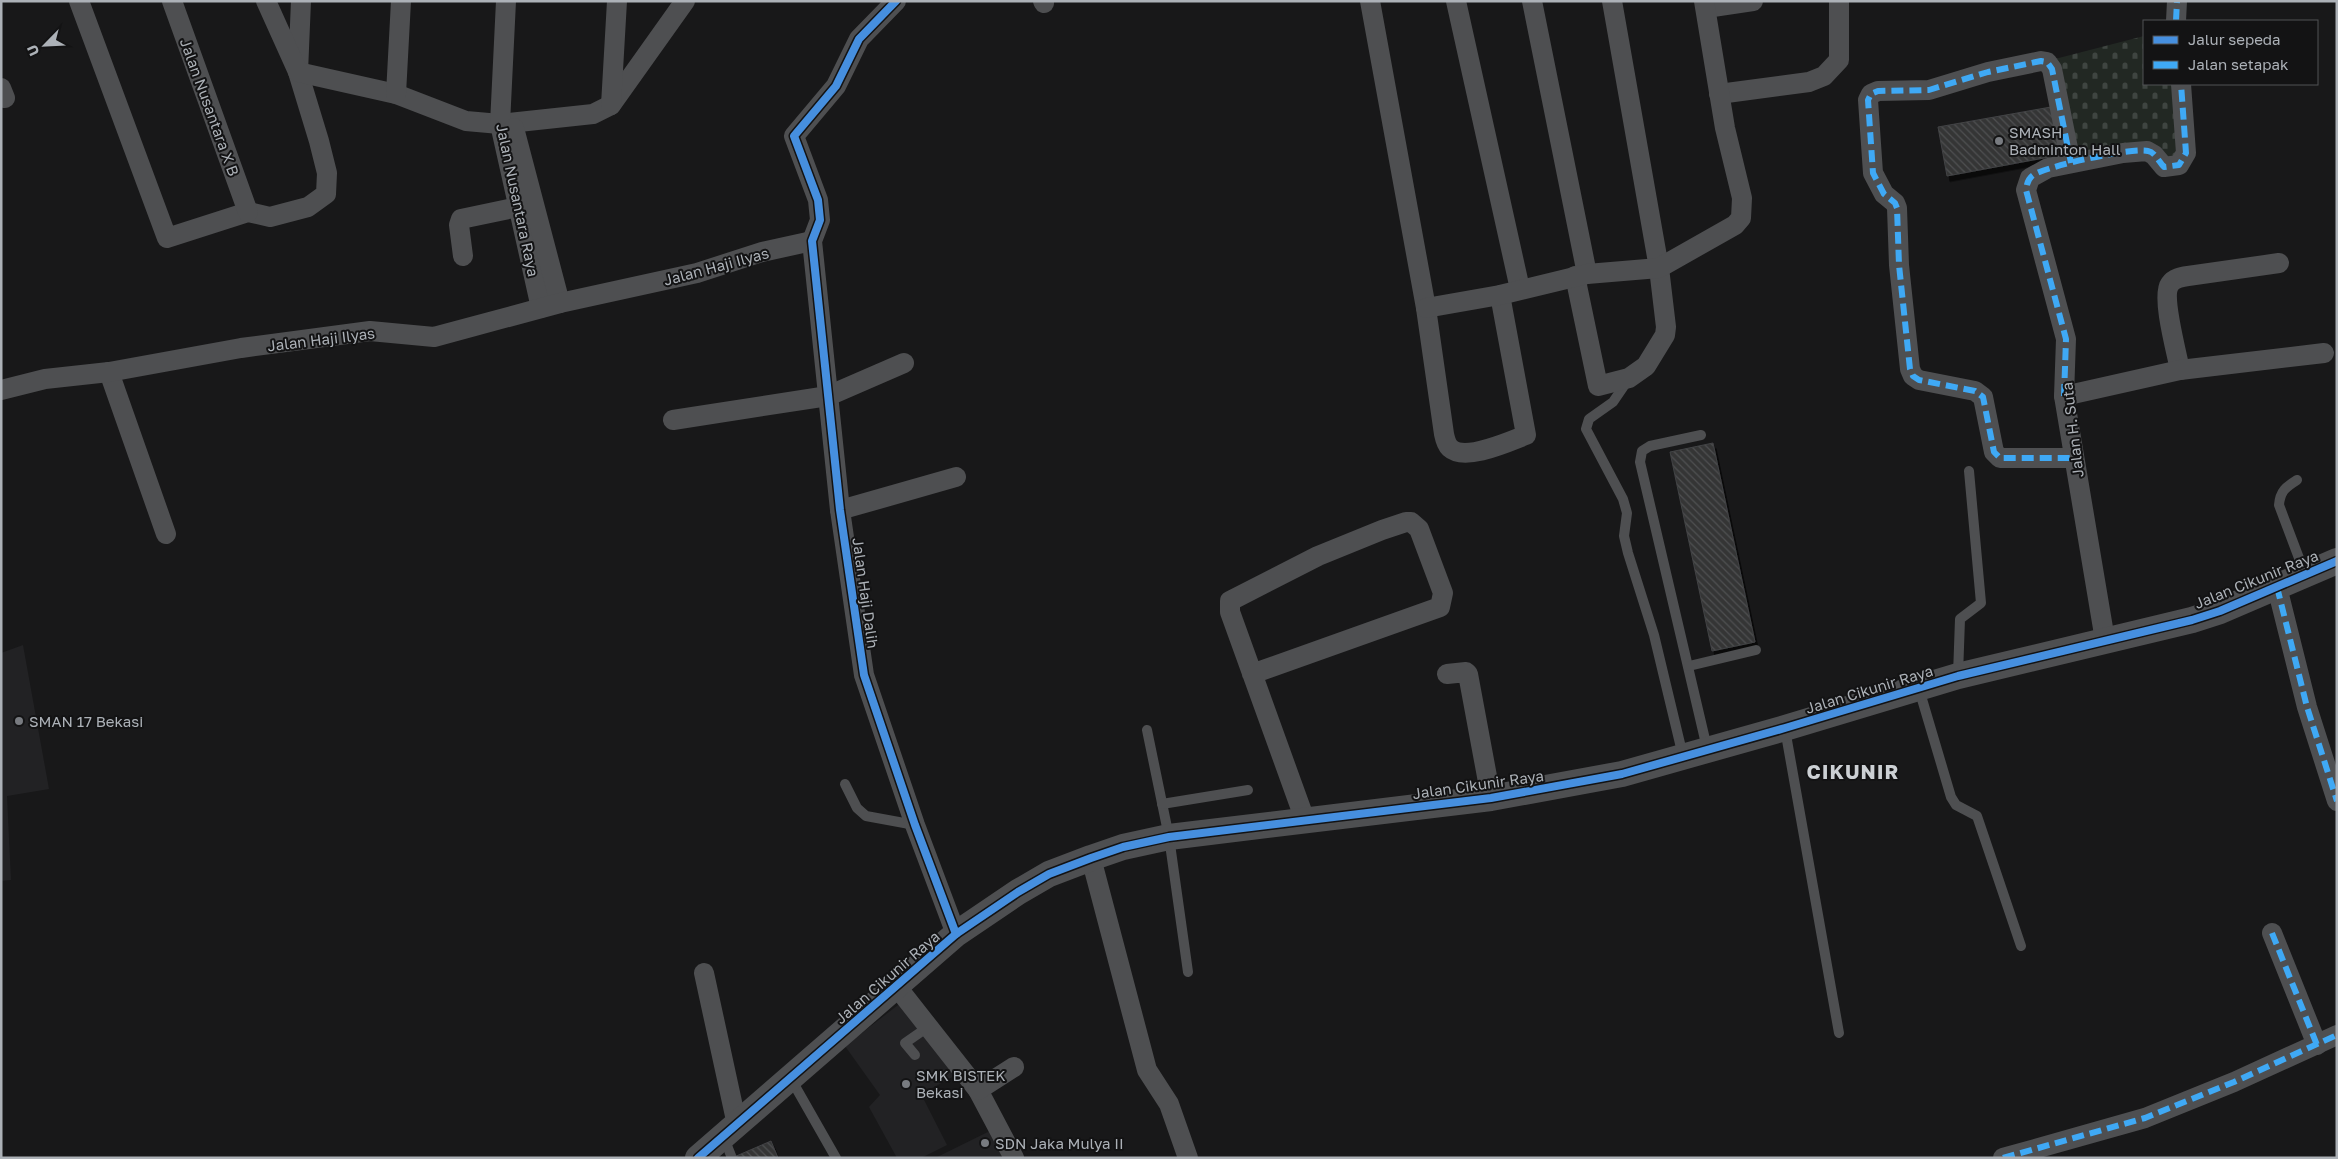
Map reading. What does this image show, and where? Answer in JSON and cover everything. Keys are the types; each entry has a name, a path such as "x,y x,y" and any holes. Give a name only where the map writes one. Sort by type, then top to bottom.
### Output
{"street":[{"path":"79,1 167,238 248,212 270,217 308,206 326,194 325,165 298,72 266,1"},
{"name":"Jalan Nusantara X B","path":"172,1 248,212"},
{"path":"298,72 301,1"},
{"path":"396,94 401,1"},
{"name":"Jalan Nusantara Raya","path":"506,1 506,124 518,207 541,308"},
{"name":"Jalan Nusantara Raya","path":"518,1 506,124 560,303"},
{"path":"611,105 617,1"},
{"path":"298,72 396,94 466,121 506,124 593,114 611,105 684,1"},
{"path":"812,241 820,220 818,200 794,136 836,86 859,39 896,1"},
{"path":"1370,1 1426,308 1444,434 1450,448 1458,453 1471,453 1526,436 1500,295"},
{"path":"1456,1 1520,289"},
{"path":"1532,1 1581,275 1598,386 1630,378 1646,366 1665,335 1659,268 1612,1"},
{"path":"1426,308 1500,295 1581,275 1659,268 1735,225 1741,218 1742,198 1730,153 1705,4 1753,1"},
{"path":"1720,94 1809,82 1824,76 1838,60 1839,1"},
{"path":"2176,20 2177,1"},
{"path":"2070,163 2052,70 2047,62 2041,60 1988,72 1929,90 1878,91 1871,94 1868,100 1873,173 1883,192 1897,208 1899,265 1910,369 1913,376 1919,380 1975,391 1983,397 1994,452 2000,458 2073,458"},
{"name":"Jalan H. Suta","path":"2105,640 2064,396 2066,339 2026,190 2030,178 2048,168 2123,153 2147,150 2164,166 2171,168 2179,165 2186,153 2181,85"},
{"path":"463,256 459,225 461,219 518,207"},
{"name":"Jalan Haji Ilyas","path":"1,390 45,380 109,372 242,348 370,331 434,337 560,303 697,273 762,252 812,241"},
{"name":"Jalan Haji Dalih","path":"812,241 840,510 864,674 916,826 956,934"},
{"path":"2180,370 2167,298 2168,285 2174,280 2188,276 2279,263"},
{"path":"2064,396 2180,370 2324,353"},
{"path":"673,420 828,396 904,363"},
{"path":"109,372 166,534"},
{"path":"840,510 956,477"},
{"path":"1252,674 1440,607 1443,593 1419,529 1411,522 1406,522 1382,530 1318,556 1232,598 1229,607 1230,612 1252,674 1304,820"},
{"name":"Jalan Cikunir Raya","path":"698,1158 731,1140 790,1078 956,934 1018,892 1049,874 1091,858 1123,847 1169,838 1491,798 1622,774 1919,689 1958,676 2192,620 2277,588 2337,561"},
{"path":"2277,588 2307,707 2337,801"},
{"path":"1447,674 1466,672 1468,674 1491,798"},
{"path":"1091,858 1147,1070 1169,1104 1188,1158"},
{"path":"2272,934 2317,1045"},
{"path":"704,973 731,1140"},
{"path":"897,987 978,1090 1014,1158"},
{"path":"2003,1158 2145,1118 2234,1082 2337,1036"},
{"path":"978,1090 1014,1067"}],"lane":[{"path":"1630,378 1613,402 1589,419 1586,429 1623,499 1627,513 1624,536 1628,553 1695,753"},
{"path":"1695,753 1689,666 1640,462 1642,451 1650,446 1700,435"},
{"path":"1958,676 1960,619 1981,603 1969,471"},
{"path":"2297,480 2284,489 2279,496 2279,506 2305,575"},
{"path":"1689,666 1756,650"},
{"path":"1919,689 1951,797 1956,805 1977,816 2020,946"},
{"path":"1785,728 1839,1033"},
{"path":"1147,730 1169,838 1188,972"},
{"path":"845,784 858,808 866,816 916,826"},
{"path":"1162,804 1248,790"},
{"path":"915,1055 905,1043 928,1026"},
{"path":"790,1078 836,1158"}],"shaded area":[{"name":"SMAN 17 Bekasi","path":"23,645 49,789 7,796 11,880 1,881 1,653"},
{"name":"SMK BISTEK Bekasi","path":"902,1002 958,1074 921,1094 947,1145 921,1158 897,1158 869,1107 880,1095 845,1046"},
{"name":"SDN Jaka Mulya II","path":"996,1128 1011,1158 935,1158"}],"green space":[{"path":"2143,36 2143,85 2174,85 2180,155 2164,159 2075,154 2055,59"}],"building":[{"name":"SMASH Badminton Hall","path":"2051,107 2060,155 1947,176 1938,127"},
{"path":"1713,443 1755,642 1712,651 1670,452"},
{"path":"771,1141 778,1158 734,1158 734,1157"}],"marked path":[{"path":"2176,20 2177,1"},
{"path":"2071,163 2052,69 2047,62 2041,61 1988,72 1929,90 1878,91 1871,94 1868,100 1873,173 1884,194 1895,203 1897,208 1899,265 1910,369 1913,376 1919,380 1975,391 1983,397 1994,452 2000,458 2073,458"},
{"path":"2064,396 2066,339 2026,190 2027,183 2035,174 2056,166 2126,152 2148,151 2155,155 2164,167 2179,165 2186,153 2181,85"},
{"path":"2277,587 2307,707 2337,801"},
{"path":"2272,933 2317,1045"},
{"path":"2003,1158 2145,1118 2234,1082 2337,1035"}],"cycle path":[{"path":"896,1 859,39 836,86 794,136 818,200 820,220 812,241 840,510 864,675 915,825 956,934"},
{"path":"698,1158 956,934 1018,892 1049,874 1091,858 1123,847 1169,837 1491,798 1622,774 1958,676 2192,620 2220,611 2337,561"}],"place":[{"name":"SMASH Badminton Hall","path":"1999,141"},
{"name":"SMAN 17 Bekasi","path":"19,721"},
{"name":"SMK BISTEK Bekasi","path":"906,1084"},
{"name":"SDN Jaka Mulya II","path":"985,1143"}],"district":[{"name":"CIKUNIR","path":"1853,771"}]}
